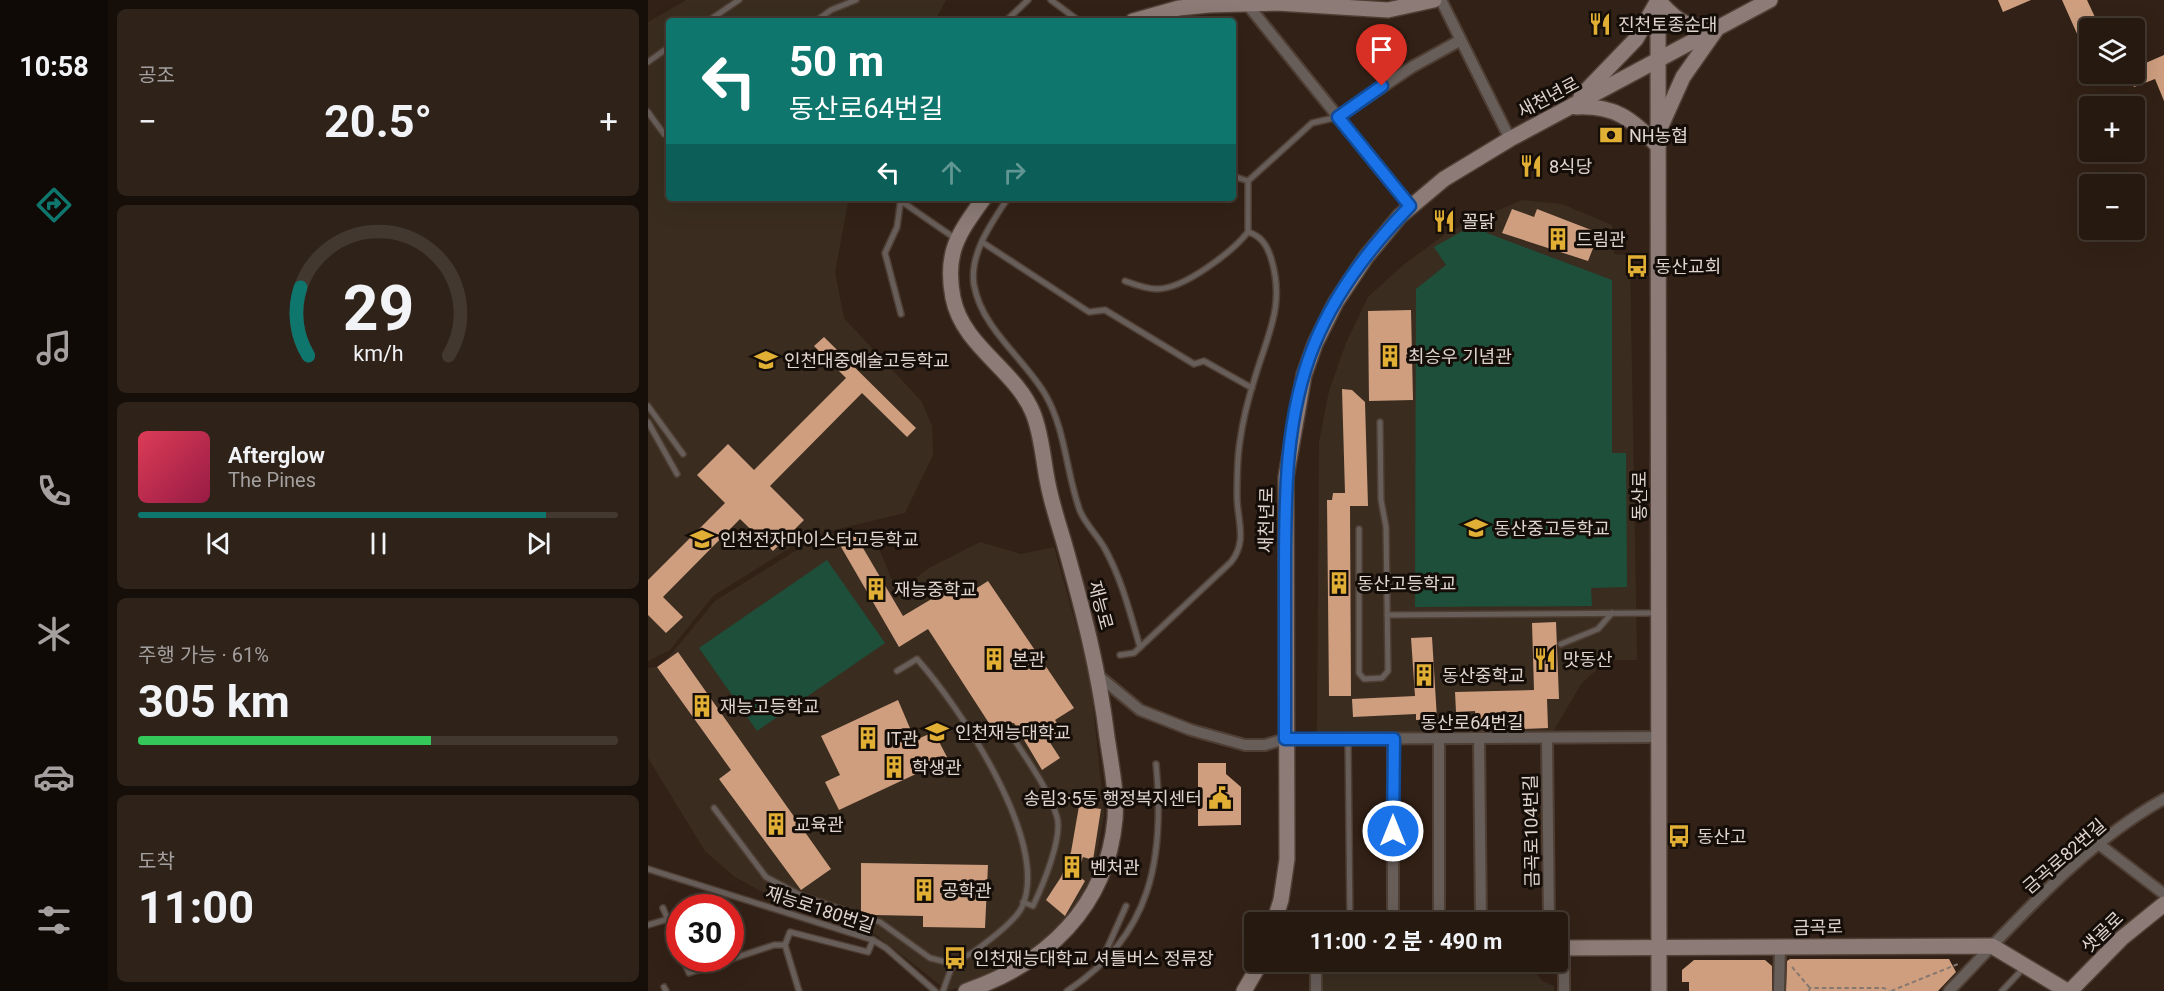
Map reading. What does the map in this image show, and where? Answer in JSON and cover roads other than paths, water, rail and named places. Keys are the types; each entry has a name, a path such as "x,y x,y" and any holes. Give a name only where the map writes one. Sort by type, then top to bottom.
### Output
{"street":[{"path":"1144,18 1179,9 1247,4 1277,3 1388,10 1434,0"},
{"path":"1441,0 1510,139"},
{"path":"1658,0 1674,18 1688,26 1716,30 1683,77 1658,140 1621,114 1598,106 1570,107 1636,39 1658,0"},
{"name":"동산로","path":"1658,0 1659,991"},
{"name":"새천년로","path":"1277,912 1287,859 1286,477 1298,399 1315,344 1336,302 1366,257 1410,206 1444,179 1510,139 1770,0"},
{"path":"1247,4 1410,206"},
{"path":"1338,117 1412,67 1460,41"},
{"name":"재능로","path":"966,991 1019,969 1050,947 1076,920 1097,883 1109,848 1115,818 1114,790 1100,677 1053,504 1032,411 1019,391 963,326 957,314 951,278 956,239 982,201"},
{"name":"동산로64번길","path":"1100,677 1140,710 1191,730 1245,745 1265,745 1285,739 1659,737"},
{"name":"금곡로104번길","path":"1547,738 1549,912"},
{"path":"1393,912 1394,739"},
{"path":"1439,739 1439,912"},
{"path":"1479,739 1481,912"},
{"name":"금곡로82번길","path":"1949,991 2057,881 2100,845 2164,799"},
{"path":"2100,845 2164,894"},
{"name":"샛골로","path":"2068,991 2122,938 2164,904"},
{"path":"1992,946 2068,991"},
{"name":"금곡로","path":"1568,948 1992,946"},
{"path":"1779,991 1780,947"},
{"path":"1244,991 1255,972"},
{"path":"1316,972 1316,991"},
{"path":"1564,972 1564,991"}],"lane":[{"path":"712,18 739,0"},
{"path":"820,18 831,10 856,0"},
{"path":"1009,18 1028,0"},
{"path":"1051,0 1075,18"},
{"path":"648,62 666,49"},
{"path":"648,112 664,134 666,132"},
{"path":"1125,281 1141,287 1158,289 1174,286 1231,250 1248,232 1248,181 1312,123 1338,117"},
{"path":"1236,177 1248,181"},
{"path":"901,314 885,253 897,227 902,201"},
{"path":"903,201 956,239"},
{"path":"1006,201 982,242 974,282 979,304 998,334 1021,360 1045,394 1055,414 1082,514 1105,549 1123,587 1140,647"},
{"path":"1120,655 1134,653 1231,562 1240,548 1238,462 1252,388 1274,318 1278,288 1268,249 1261,238 1248,232"},
{"path":"982,242 1089,312 1105,310 1194,364 1204,361 1252,388"},
{"path":"648,406 683,454"},
{"path":"648,422 677,474"},
{"path":"1359,529 1359,673 1364,679 1382,678 1388,671 1380,422"},
{"path":"1561,644 1598,629 1612,613"},
{"path":"1387,615 1659,613"},
{"path":"897,671 917,659 957,710 1012,808 1023,842 1028,883 1022,909 990,940 954,963 943,991"},
{"path":"1007,728 1042,786 1058,819 1050,872 1033,906 1023,902"},
{"path":"1348,739 1350,912"},
{"path":"1067,991 1100,965 1127,933 1147,891 1160,828 1155,764"},
{"path":"714,808 766,877 802,896 880,922 930,958 954,963"},
{"name":"재능로180번길","path":"648,869 873,940 886,948 935,991"},
{"path":"1100,965 1108,942 1126,906"},
{"path":"663,908 666,915"},
{"path":"648,925 666,920"},
{"path":"799,991 785,945 790,933 868,952 873,940"},
{"path":"744,955 774,945 785,945"},
{"path":"2002,991 2019,973"}],"place":[{"name":"진천토종순대","path":"1600,24"},
{"name":"NH농협","path":"1611,135"},
{"name":"8식당","path":"1531,166"},
{"name":"꼴닭","path":"1444,221"},
{"name":"드림관","path":"1558,239"},
{"name":"동산교회","path":"1637,266"},
{"name":"최승우 기념관","path":"1390,356"},
{"name":"인천대중예술고등학교","path":"766,360"},
{"name":"동산중고등학교","path":"1476,528"},
{"name":"인천전자마이스터고등학교","path":"702,539"},
{"name":"동산고등학교","path":"1339,583"},
{"name":"재능중학교","path":"876,589"},
{"name":"본관","path":"994,659"},
{"name":"맛동산","path":"1545,659"},
{"name":"동산중학교","path":"1424,675"},
{"name":"재능고등학교","path":"702,706"},
{"name":"인천재능대학교","path":"937,732"},
{"name":"IT관","path":"868,738"},
{"name":"학생관","path":"894,767"},
{"name":"송림3·5동 행정복지센터","path":"1220,798"},
{"name":"교육관","path":"776,824"},
{"name":"동산고","path":"1679,836"},
{"name":"벤처관","path":"1072,867"},
{"name":"공학관","path":"924,890"},
{"name":"인천재능대학교 셔틀버스 정류장","path":"955,958"}]}
